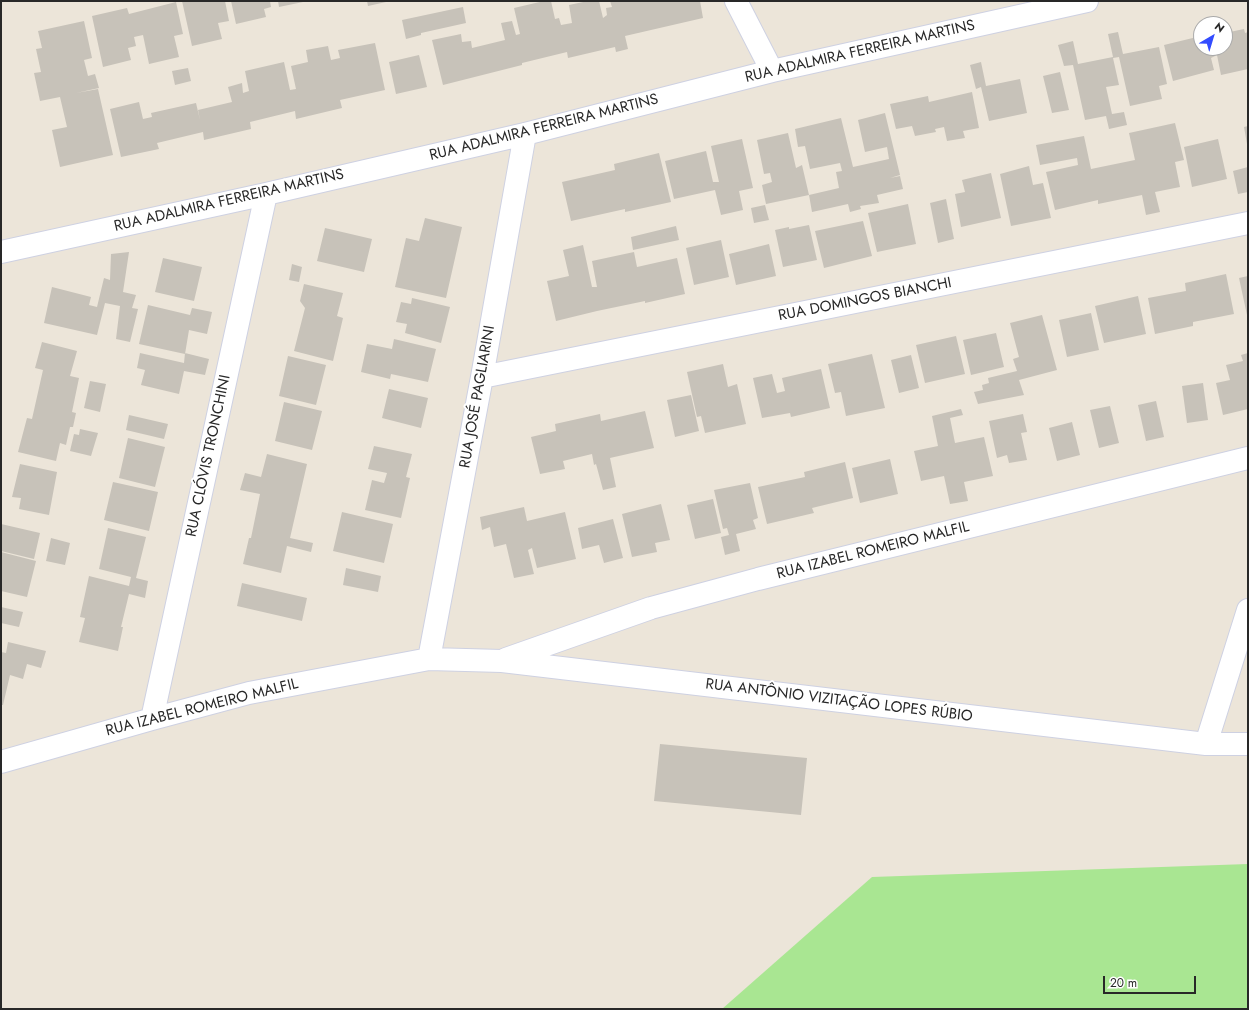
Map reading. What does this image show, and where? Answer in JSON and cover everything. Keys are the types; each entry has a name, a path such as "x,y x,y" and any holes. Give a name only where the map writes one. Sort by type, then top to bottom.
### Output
{"street":[{"path":"736,1 772,71"},
{"name":"RUA ADALMIRA FERREIRA MARTINS","path":"1,252 266,194 524,134 772,71 1088,1"},
{"name":"RUA JOSÉ PAGLIARINI","path":"429,659 482,376 524,134"},
{"name":"RUA CLÓVIS TRONCHINI","path":"152,719 266,194"},
{"name":"RUA DOMINGOS BIANCHI","path":"482,376 1248,223"},
{"name":"RUA IZABEL ROMEIRO MALFIL","path":"502,661 658,606 758,579 1248,458"},
{"path":"1206,744 1248,610"},
{"name":"RUA IZABEL ROMEIRO MALFIL","path":"1,762 249,693 429,659"},
{"name":"RUA ANTÔNIO VIZITAÇÃO LOPES RÚBIO","path":"429,659 502,661 1206,744 1248,744"}],"green space":[{"path":"1248,864 1248,1009 722,1009 872,877"}],"building":[{"path":"182,1 225,1 229,21 218,23 222,39 192,46"},
{"path":"231,1 270,1 271,7 264,9 266,17 236,24"},
{"path":"278,1 303,1 303,2 279,7"},
{"path":"367,1 386,1 386,2 368,6"},
{"path":"544,1 551,1 555,19 559,18 561,25 572,23 569,5 588,1 599,1 603,18 607,15 606,8 612,7 610,1 700,1 703,18 625,36 628,49 616,52 615,47 568,58 567,52 443,85 432,40 461,34 462,42 471,41 472,48 505,40 501,23 512,21 516,35 520,34 514,8"},
{"path":"176,2 183,34 174,36 179,57 149,64 143,35 134,37 136,46 128,48 131,60 103,67 92,16 127,8 129,14"},
{"path":"463,7 466,23 421,33 421,35 406,39 402,20"},
{"path":"84,21 92,58 84,60 88,76 95,74 99,88 76,93 98,89 113,155 60,167 52,130 67,127 60,97 40,101 34,73 41,72 36,49 42,48 38,31"},
{"path":"1244,29 1245,33 1248,32 1248,69 1221,75 1217,56 1233,56 1233,31"},
{"path":"1118,32 1123,54 1159,47 1167,84 1159,86 1162,99 1130,106 1119,57 1113,58 1119,85 1106,87 1112,114 1124,112 1127,125 1109,129 1106,116 1085,120 1073,65 1064,66 1058,45 1073,41 1078,64 1113,57 1108,34"},
{"path":"1193,38 1193,56 1215,56 1211,58 1214,70 1173,81 1164,45"},
{"path":"375,43 385,90 340,100 342,108 296,119 295,111 250,122 251,129 204,140 203,132 157,143 159,149 121,157 110,109 139,102 143,119 152,117 151,113 196,103 200,120 198,110 232,102 228,87 242,83 243,93 249,91 245,71 284,62 290,90 296,89 291,66 308,62 306,50 328,46 331,60 340,58 338,50"},
{"path":"419,55 427,87 396,94 389,62"},
{"path":"981,62 986,86 1020,79 1027,113 989,121 981,87 976,89 970,65"},
{"path":"188,68 191,81 175,85 172,71"},
{"path":"1060,72 1069,110 1052,113 1043,76"},
{"path":"972,92 979,128 963,131 965,138 947,141 944,127 935,129 936,132 915,136 912,126 896,129 890,104 928,96 929,102"},
{"path":"885,113 900,175 890,178 900,176 903,189 877,195 879,203 860,206 861,209 850,212 848,204 812,212 809,195 839,188 836,172 842,171 840,163 810,169 805,146 798,147 795,129 841,118 853,167 889,159 887,147 865,152 858,120"},
{"path":"1175,123 1184,160 1175,162 1180,187 1155,192 1160,212 1146,215 1142,195 1098,204 1098,200 1055,210 1046,172 1078,165 1077,158 1040,165 1036,145 1084,136 1091,169 1135,160 1129,133"},
{"path":"1248,126 1248,144 1247,144 1244,127"},
{"path":"788,133 796,168 802,165 809,195 766,204 762,185 772,182 770,173 764,174 757,140"},
{"path":"742,139 753,188 739,191 743,210 721,215 715,190 674,199 665,161 706,151 713,182 719,182 711,146"},
{"path":"1218,139 1227,179 1192,187 1184,147"},
{"path":"659,153 671,202 625,212 625,209 571,221 562,182 615,170 614,164"},
{"path":"1029,166 1033,185 1043,183 1051,218 1011,226 1000,174"},
{"path":"1248,167 1248,192 1238,194 1233,171"},
{"path":"991,173 1001,218 961,227 955,194 965,192 962,180"},
{"path":"946,199 954,239 938,243 930,203"},
{"path":"908,204 916,244 877,252 868,213"},
{"path":"765,205 769,220 754,223 751,208"},
{"path":"425,218 462,227 446,298 395,287 406,238 419,241"},
{"path":"863,221 872,256 824,268 815,231"},
{"path":"809,225 817,260 783,267 775,230"},
{"path":"676,226 679,240 633,250 631,237"},
{"path":"325,228 372,239 364,272 317,261"},
{"path":"721,240 729,277 694,285 686,248"},
{"path":"769,244 776,276 736,285 729,254"},
{"path":"583,245 592,287 597,287 592,261 634,252 637,267 677,258 685,294 645,303 645,301 597,311 556,321 547,281 569,276 563,250"},
{"path":"129,252 123,292 136,295 132,308 138,309 130,342 116,339 120,306 105,303 97,335 44,323 52,287 91,297 89,305 97,307 104,278 110,280 111,254"},
{"path":"163,258 202,267 194,301 155,292"},
{"path":"292,264 302,267 299,282 289,280"},
{"path":"1226,274 1234,314 1193,322 1193,326 1155,334 1148,298 1186,291 1185,283"},
{"path":"1248,276 1248,315 1247,315 1239,278"},
{"path":"304,284 343,293 337,316 343,318 333,361 294,351 305,308 300,301"},
{"path":"1138,296 1146,334 1104,343 1095,306"},
{"path":"412,298 450,307 441,343 405,333 407,324 396,322 401,302 411,304"},
{"path":"148,305 190,315 192,308 212,312 207,334 189,330 185,354 139,344"},
{"path":"1091,313 1099,350 1067,357 1059,320"},
{"path":"1042,315 1057,370 1019,380 1024,395 978,404 974,392 983,390 982,385 989,383 988,378 1017,371 1013,359 1019,357 1010,323"},
{"path":"996,333 1004,367 971,375 963,340"},
{"path":"956,336 965,374 925,383 916,345"},
{"path":"394,339 436,349 428,382 391,374 390,379 361,372 367,344 392,349"},
{"path":"42,342 77,351 70,376 79,378 72,412 76,413 73,427 70,427 66,445 60,443 56,461 18,452 27,418 32,419 43,370 35,368"},
{"path":"140,353 184,363 185,353 209,359 205,375 184,371 179,394 141,385 145,370 137,368"},
{"path":"1248,353 1248,409 1223,415 1216,383 1230,380 1226,365 1243,361 1241,355"},
{"path":"872,354 885,408 846,416 841,392 835,393 828,364"},
{"path":"911,355 919,388 899,393 891,360"},
{"path":"288,356 326,365 316,405 279,396"},
{"path":"723,364 728,387 737,384 746,424 705,433 701,416 697,417 687,372"},
{"path":"821,369 830,408 791,417 790,413 762,418 753,378 772,374 777,393 785,391 782,378"},
{"path":"90,381 106,384 100,412 84,408"},
{"path":"1203,383 1208,420 1187,423 1182,386"},
{"path":"389,389 428,398 421,428 382,418"},
{"path":"691,395 699,431 675,437 667,400"},
{"path":"1156,401 1164,437 1146,441 1138,405"},
{"path":"284,402 322,411 312,450 275,441"},
{"path":"1110,406 1119,443 1099,448 1090,410"},
{"path":"961,409 963,415 950,418 955,443 984,437 993,476 964,482 968,501 950,504 944,476 921,481 914,451 938,446 932,416"},
{"path":"645,411 654,448 610,458 616,487 603,490 596,464 594,465 592,454 563,461 565,469 540,474 531,437 556,431 555,424 600,414 601,421"},
{"path":"1023,414 1027,432 1021,433 1027,460 1009,463 1007,455 997,458 989,421"},
{"path":"129,415 168,424 164,439 126,430"},
{"path":"1072,422 1080,455 1057,461 1049,428"},
{"path":"80,429 98,433 91,456 70,451 74,434 79,435"},
{"path":"128,438 165,447 155,487 119,478"},
{"path":"374,446 412,454 406,477 410,478 401,518 365,510 372,480 384,483 387,473 368,469"},
{"path":"267,454 307,464 290,538 313,543 311,552 287,546 281,573 243,564 249,538 251,538 260,494 240,490 245,473 261,477"},
{"path":"890,459 898,494 860,503 852,468"},
{"path":"845,462 853,498 812,508 814,513 767,524 758,487 805,477 804,472"},
{"path":"20,464 57,472 49,515 19,509 21,498 12,497"},
{"path":"113,482 158,492 149,531 104,520"},
{"path":"750,483 758,518 753,520 756,529 736,534 740,551 725,555 721,537 729,535 727,528 723,529 714,490"},
{"path":"713,499 721,533 695,539 687,505"},
{"path":"661,504 670,540 655,543 657,552 632,557 622,514"},
{"path":"524,507 527,521 565,512 576,559 537,568 532,548 528,550 534,574 514,578 506,544 494,547 490,527 482,530 480,517"},
{"path":"342,512 393,524 384,563 333,551"},
{"path":"613,519 623,558 604,563 599,545 582,549 578,528"},
{"path":"1,524 40,533 34,559 1,551"},
{"path":"108,528 146,537 136,578 148,581 145,598 129,594 121,627 123,627 118,651 79,642 85,618 80,617 89,576 129,586 131,577 99,569"},
{"path":"51,538 70,543 65,565 46,561"},
{"path":"1,552 36,561 27,597 1,591"},
{"path":"346,568 381,576 378,592 343,585"},
{"path":"242,583 307,598 302,621 237,606"},
{"path":"1,607 23,612 19,627 1,623"},
{"path":"8,642 46,651 41,668 27,664 23,679 10,675 3,705 1,705 1,652 6,653"},
{"path":"660,744 807,758 801,815 654,801"}]}
